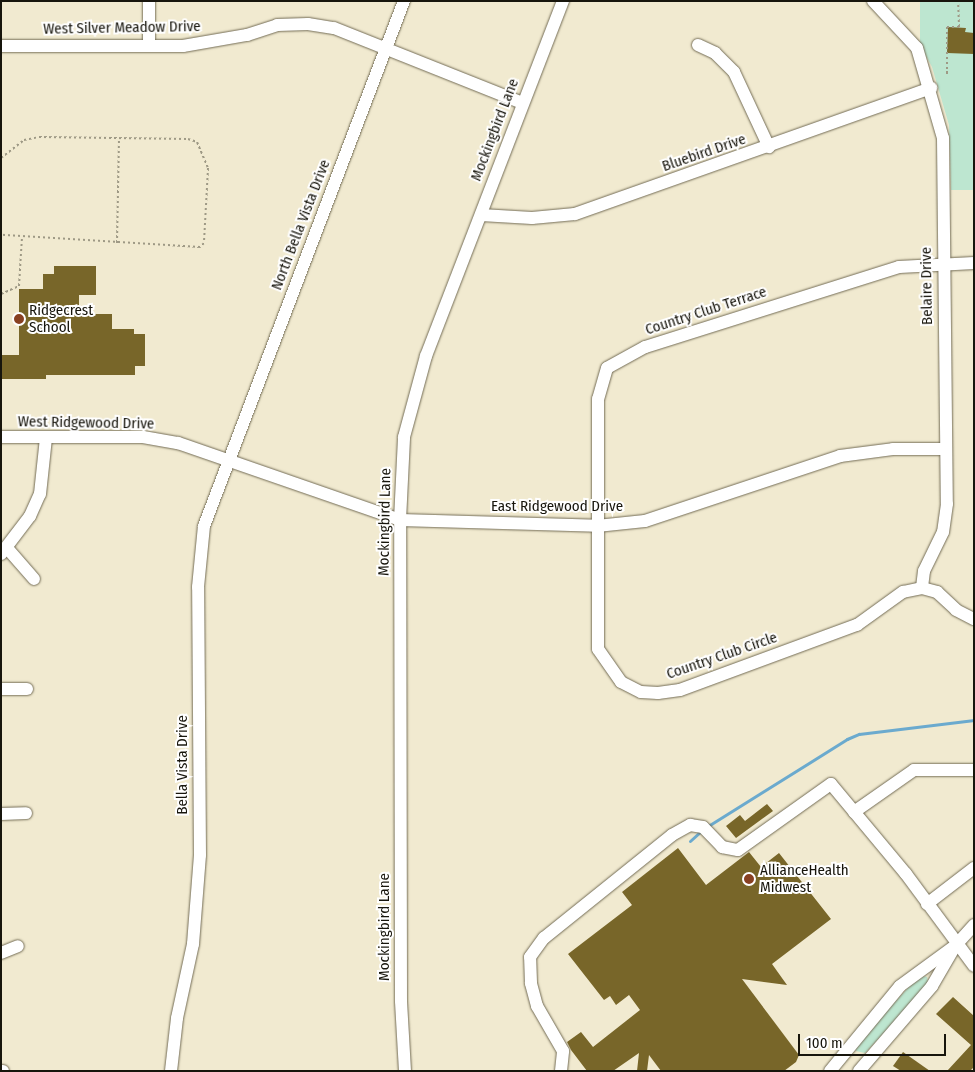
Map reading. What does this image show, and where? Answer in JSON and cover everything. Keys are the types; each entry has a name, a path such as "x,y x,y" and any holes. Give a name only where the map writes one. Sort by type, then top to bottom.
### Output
{"street":[{"path":"149,1 149,45"},
{"name":"North Bella Vista Drive","path":"227,460 404,1"},
{"name":"Mockingbird Lane","path":"405,1071 401,991 400,520 404,436 409,407 426,356 522,103 563,1"},
{"name":"Belaire Drive","path":"873,1 917,48 931,88 943,138 947,504 943,532 924,571 922,588"},
{"name":"West Silver Meadow Drive","path":"1,46 213,43 277,25 308,24 334,28 385,51 522,103"},
{"path":"698,45 715,53 734,72 769,148"},
{"name":"Bluebird Drive","path":"481,215 532,218 575,214 769,148 931,88"},
{"name":"Country Club Terrace","path":"597,526 598,399 606,368 644,347 899,267 943,262 974,263"},
{"name":"West Ridgewood Drive","path":"1,438 143,437 178,443 227,460"},
{"path":"34,579 4,551 30,516 40,494 46,438"},
{"name":"East Ridgewood Drive","path":"227,460 400,520 597,526 644,521 840,456 893,449 946,448"},
{"name":"Bella Vista Drive","path":"171,1071 177,1018 193,944 200,855 198,587 204,526 227,460"},
{"name":"Country Club Circle","path":"597,526 598,649 621,682 641,692 680,690 857,625 903,592 922,588"},
{"path":"922,588 937,592 956,610 974,619"},
{"path":"1,689 27,689"},
{"path":"854,812 914,770 974,770"},
{"path":"561,1071 564,1051 537,1006 531,984 530,957 546,935 672,835 690,825 703,827 722,846 738,850 832,784 974,966"},
{"path":"1,814 26,813"},
{"path":"927,904 974,868"},
{"path":"830,1071 900,986 956,945 974,926"},
{"path":"864,1069 932,986 956,945"},
{"path":"1,953 18,946"}],"path":[{"path":"947,74 947,27 959,27 958,1"},
{"path":"1,158 24,140 39,137 119,138 197,142 208,168 204,243 200,247 1,235"},
{"path":"117,243 119,138"},
{"path":"1,294 19,286 22,236"}],"green space":[{"path":"920,1 974,1 974,190 951,190 949,125 932,67 920,45"},
{"path":"920,975 927,977 928,983 903,1013 865,1053 856,1051 856,1044"}],"building":[{"path":"948,27 966,28 965,32 974,33 974,54 947,53"},
{"path":"54,266 96,266 96,295 79,295 79,314 112,314 112,329 134,329 134,334 145,334 145,366 135,366 135,375 46,375 46,379 1,379 1,355 19,355 19,289 43,289 43,274 54,274"},
{"path":"767,804 773,811 736,838 726,826 740,815 745,821"},
{"name":"AllianceHealth Midwest","path":"678,848 706,885 749,852 761,867 779,853 831,919 772,964 787,985 742,979 799,1055 796,1062 784,1071 661,1071 649,1055 647,1071 637,1071 639,1053 613,1071 587,1071 567,1042 581,1032 593,1047 640,1010 629,995 616,1005 610,996 604,1000 568,954 632,905 622,892"},
{"path":"953,997 974,1016 974,1067 970,1071 947,1071 971,1045 936,1014"},
{"path":"903,1052 930,1071 901,1071 893,1066"}],"waterway":[{"path":"708,826 847,739 859,734 974,720"},
{"path":"690,841 701,831"}],"place":[{"name":"Ridgecrest School","path":"19,319"},
{"name":"AllianceHealth Midwest","path":"749,879"}]}
